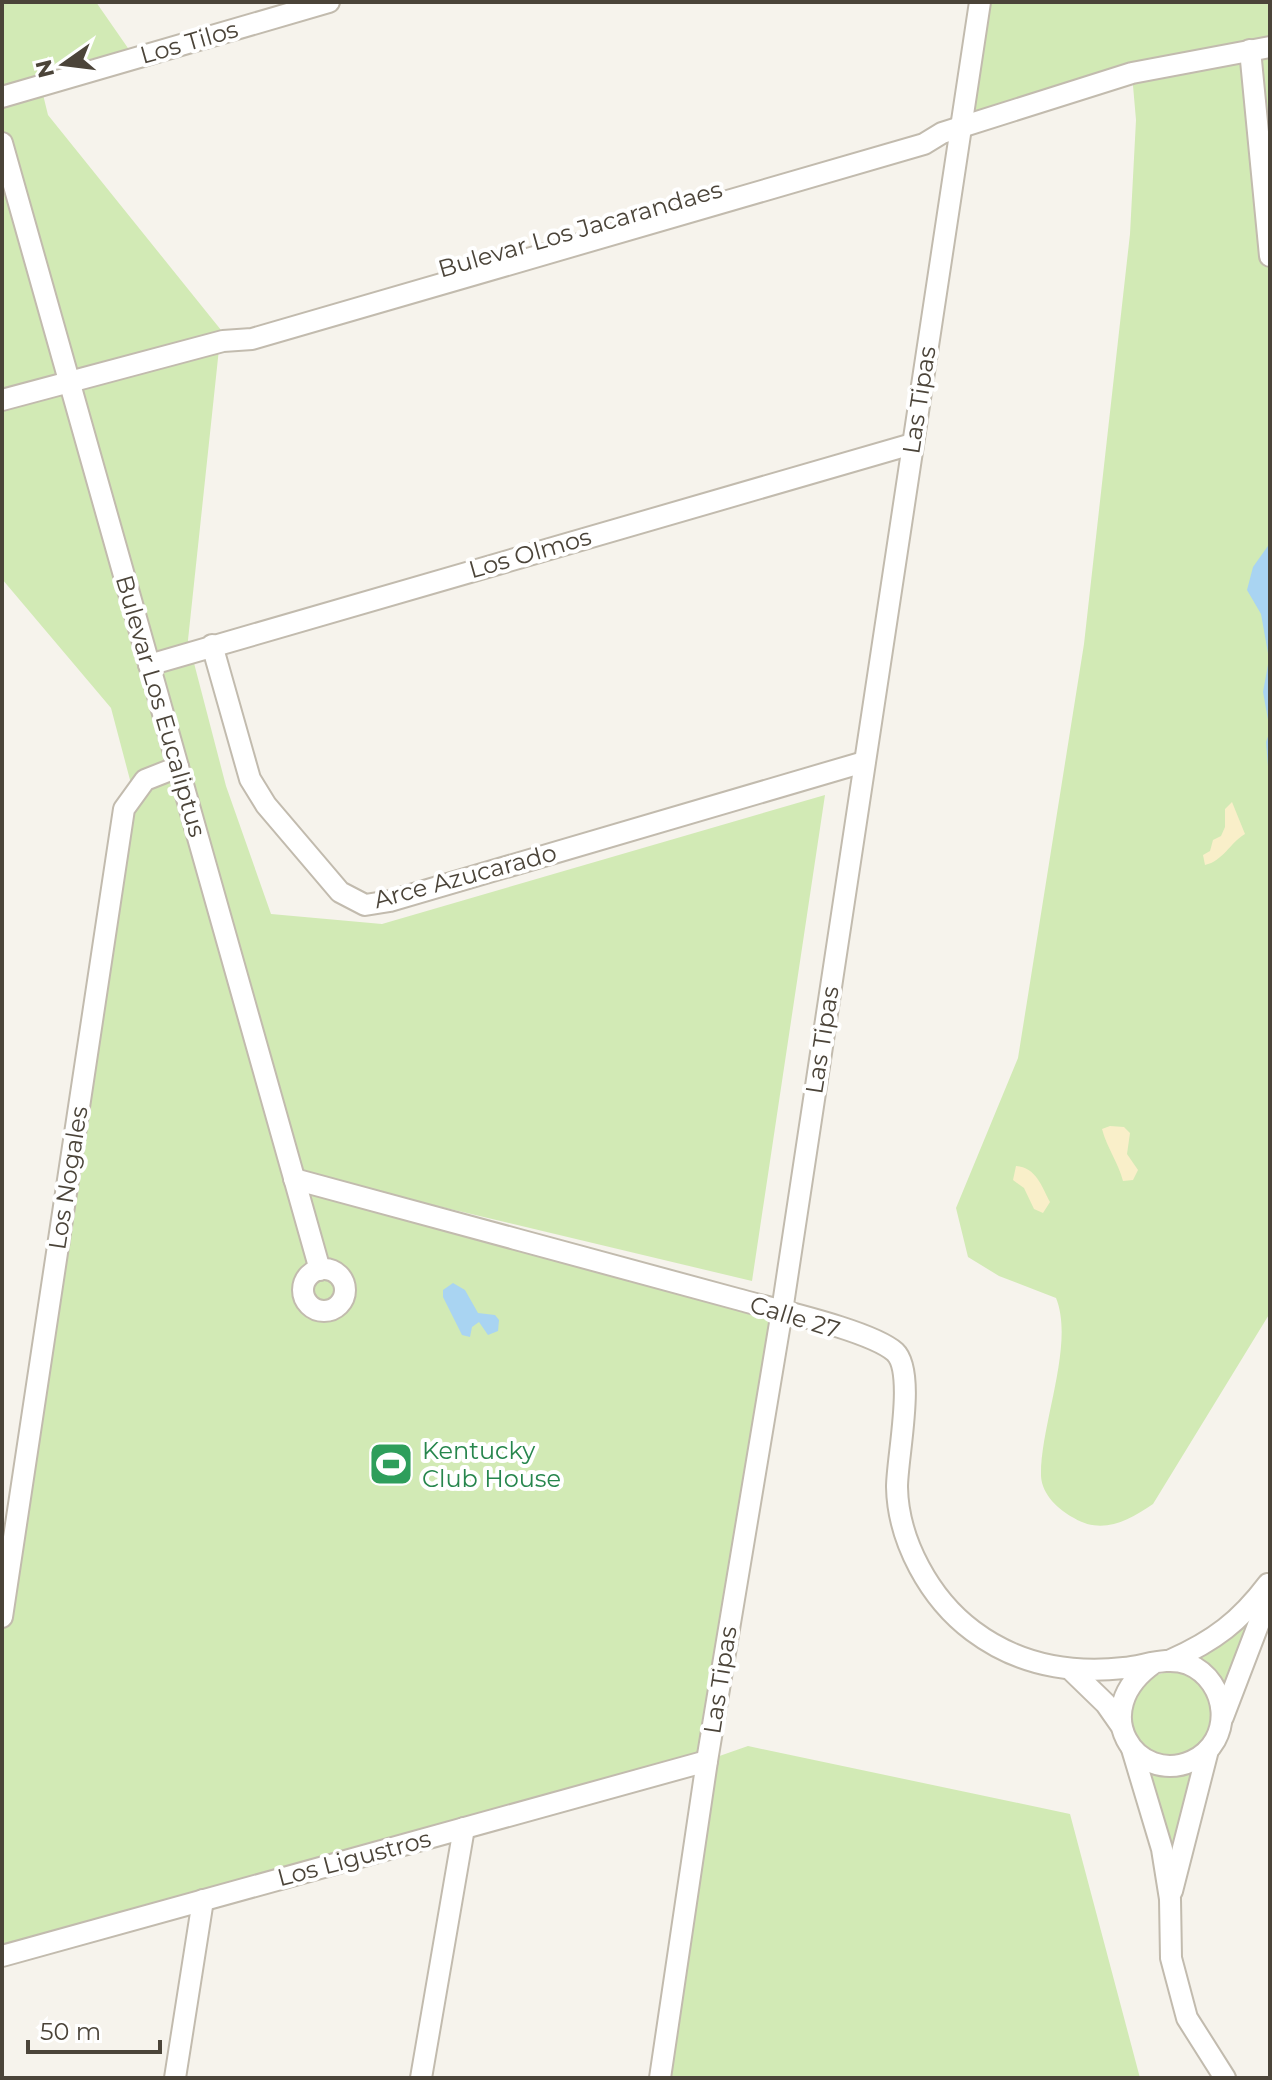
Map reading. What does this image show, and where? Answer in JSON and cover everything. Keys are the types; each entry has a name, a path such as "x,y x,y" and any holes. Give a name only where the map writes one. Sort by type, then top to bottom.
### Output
{"street":[{"name":"Los Tilos","path":"2,97 329,2"},
{"name":"Las Tipas","path":"660,2078 707,1761 782,1311 912,444 951,131 980,2"},
{"name":"Bulevar Los Jacarandaes","path":"2,400 223,341 246,327 922,131 951,131 1132,73 1260,49 1270,256"},
{"name":"Bulevar Los Eucaliptus","path":"2,143 320,1270"},
{"name":"Los Olmos","path":"149,665 912,444"},
{"name":"Arce Azucarado","path":"212,645 250,779 266,805 340,892 365,905 390,901 864,762"},
{"name":"Los Nogales","path":"2,1617 124,809 145,780 178,767"},
{"name":"Calle 27","path":"294,1179 782,1311 875,1340 895,1352 906,1377 897,1491 905,1532 922,1572 944,1604 973,1631 1012,1655 1072,1671 1162,1661"},
{"path":"1120,1724 1121,1699 1133,1677 1162,1661 1197,1648 1243,1616 1270,1581"},
{"path":"1170,1899 1208,1750 1218,1734 1270,1594"},
{"path":"1162,1661 1203,1673 1214,1685 1223,1717"},
{"path":"1072,1671 1090,1687 1120,1724 1132,1749 1162,1849 1170,1899 1171,1958 1187,2018 1225,2078"},
{"path":"1132,1749 1149,1761 1170,1766 1191,1762 1208,1750"},
{"name":"Los Ligustros","path":"6,1951 707,1761"},
{"path":"421,2078 464,1828"},
{"path":"175,2078 203,1900"}],"green space":[{"path":"2,2 96,2 130,51 37,70 48,115 221,330 188,640 226,786 271,914 382,924 825,795 752,1281 303,1174 782,1311 708,1760 748,1746 1070,1814 1140,2078 660,2078 707,1762 2,1956 2,1617 134,795 111,708 2,579"},
{"path":"980,2 1270,2 1270,1313 1153,1504 1134,1516 1105,1526 1084,1523 1068,1515 1052,1501 1042,1483 1042,1456 1062,1338 1056,1298 999,1276 968,1257 956,1208 1018,1058 1084,644 1130,234 1136,120 1132,74 960,128"},
{"path":"1257,1610 1226,1690 1191,1657"},
{"path":"1164,1672 1180,1672 1196,1679 1207,1690 1214,1714 1211,1730 1202,1744 1180,1756 1164,1756 1148,1749 1137,1738 1130,1722 1130,1706 1137,1690 1148,1679"},
{"path":"1197,1765 1171,1857 1148,1769"}],"sand":[{"path":"1232,802 1245,834 1217,860 1205,865 1203,855 1210,851 1213,840 1221,836 1225,827 1225,809"},
{"path":"1124,1127 1130,1133 1127,1154 1138,1170 1133,1180 1123,1181 1102,1129"},
{"path":"1016,1166 1029,1170 1041,1184 1050,1202 1043,1213 1034,1209 1024,1188 1013,1180"}],"water":[{"path":"1270,543 1270,731 1263,692 1269,659 1261,614 1247,590 1253,567"},
{"path":"1270,731 1270,777 1269,778 1266,742"},
{"path":"453,1283 465,1290 478,1313 495,1315 499,1320 498,1331 488,1335 479,1322 472,1327 470,1337 462,1335 443,1297 443,1290"}],"place":[{"name":"Kentucky Club House","path":"391,1464"}]}
